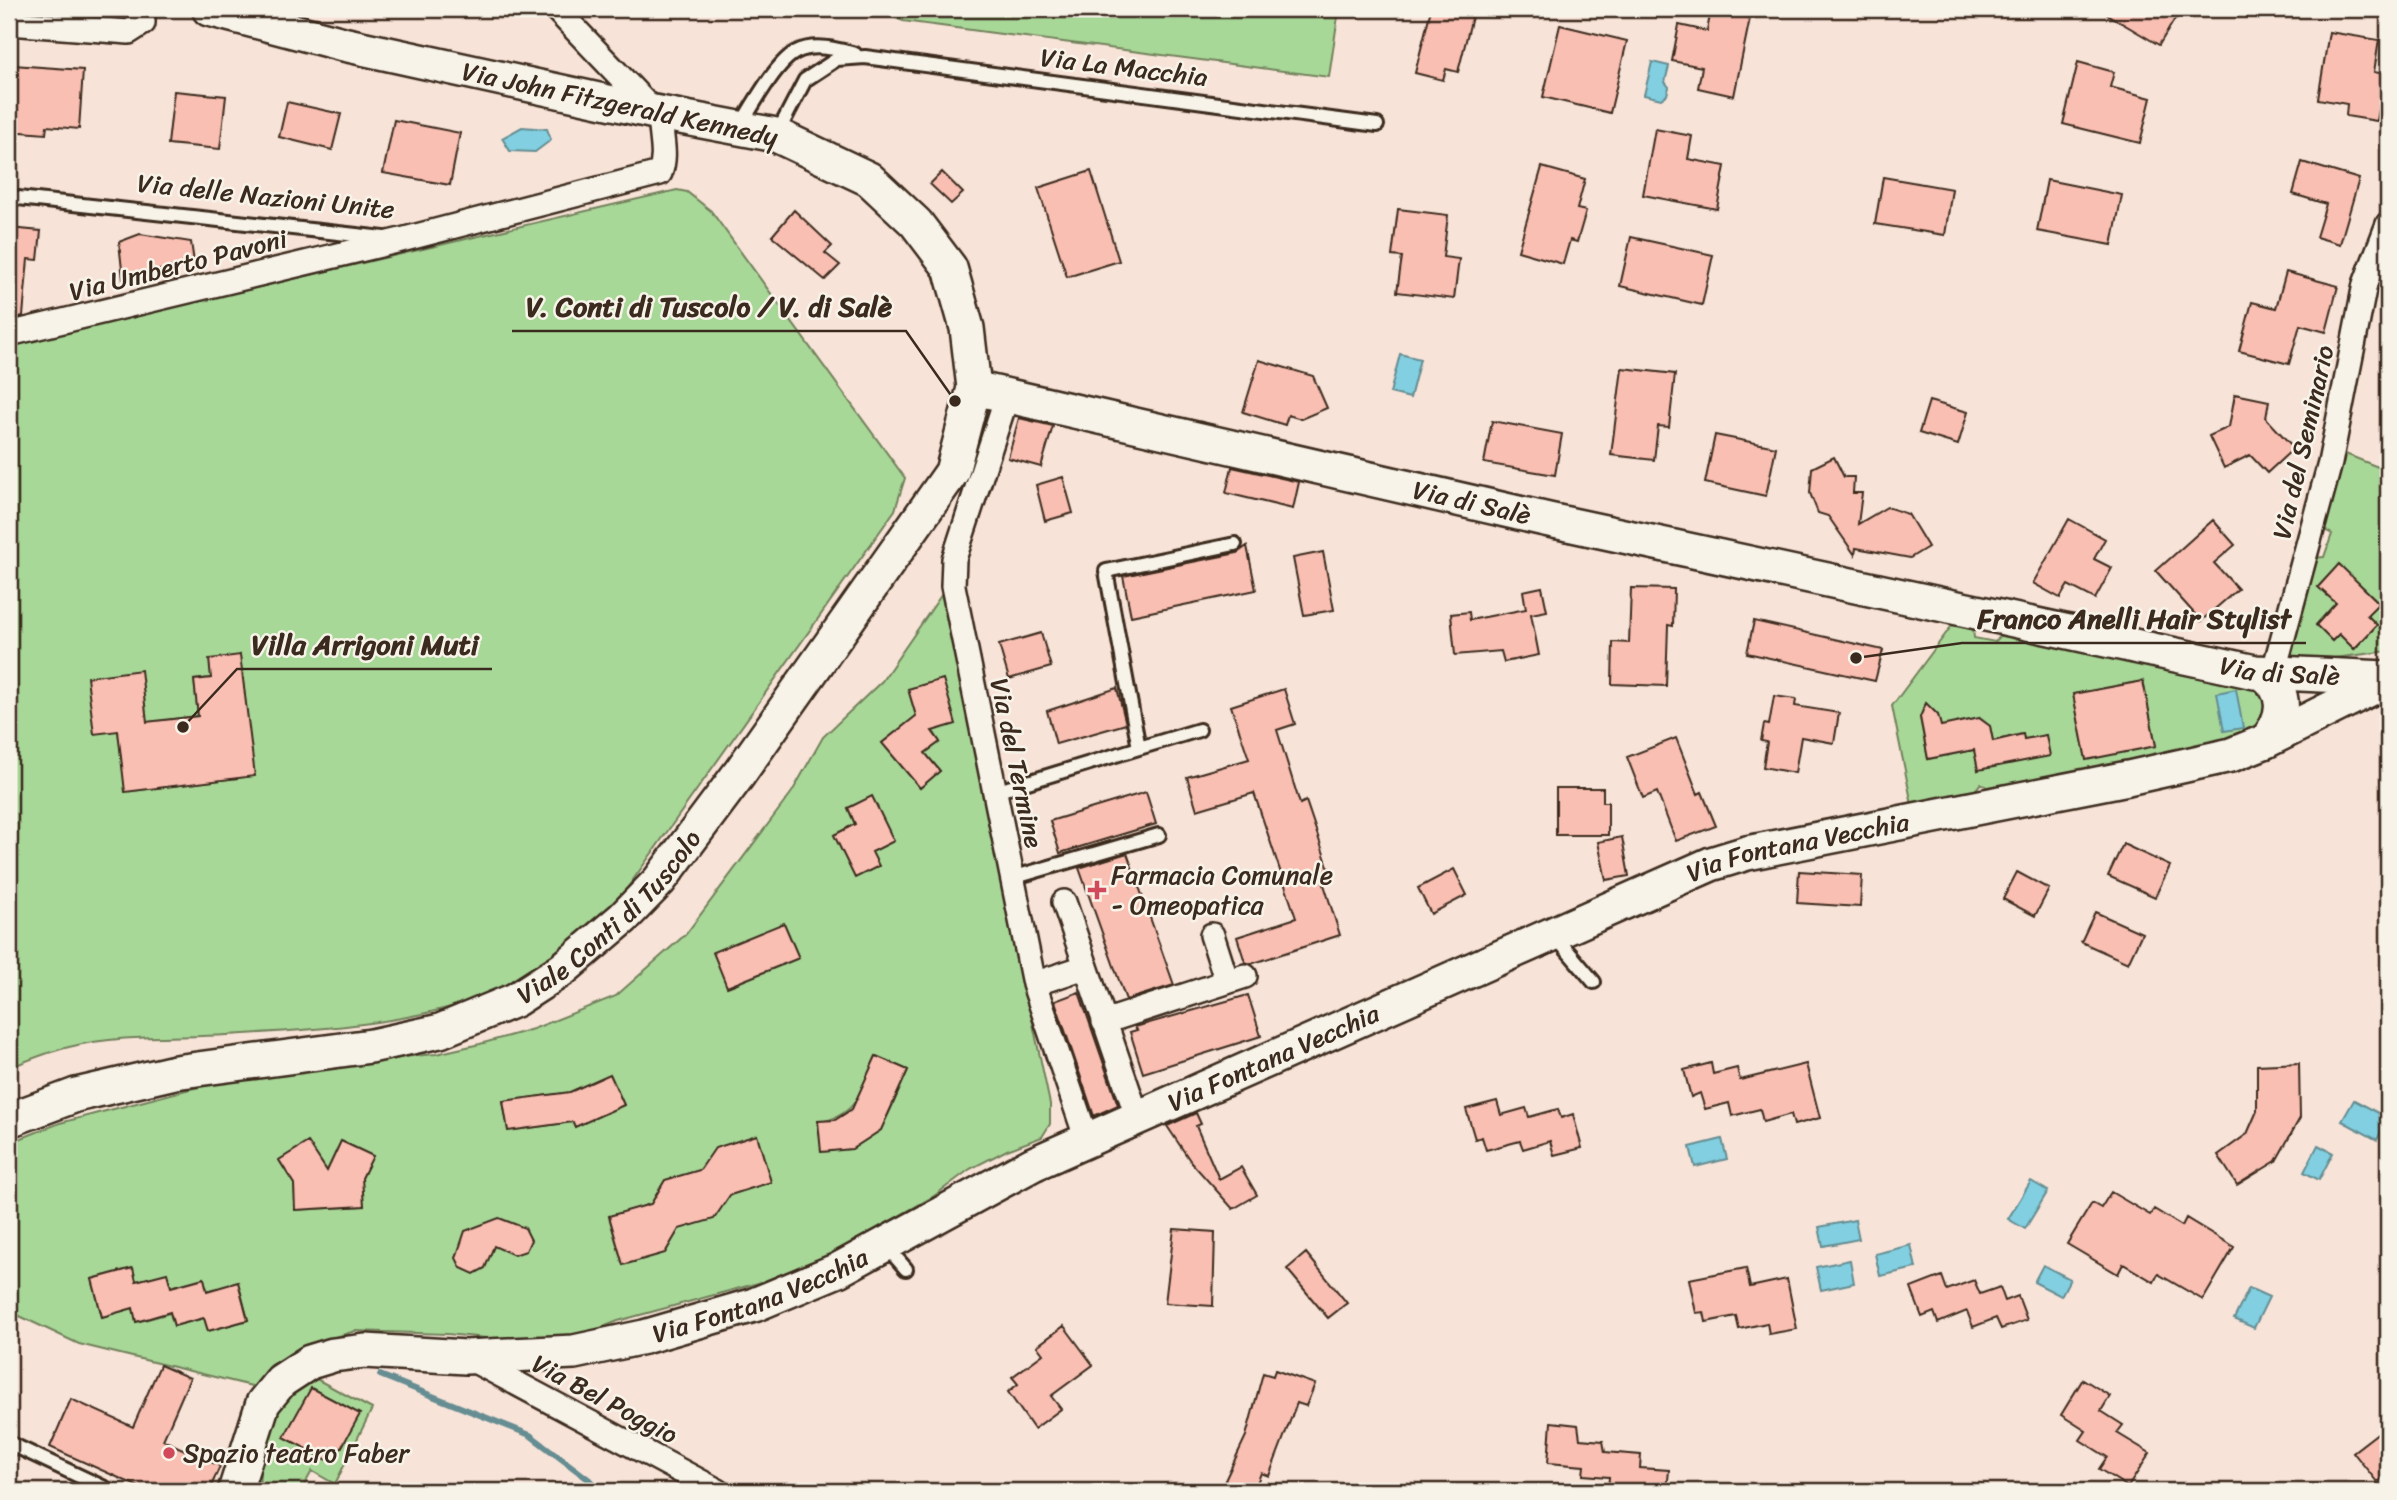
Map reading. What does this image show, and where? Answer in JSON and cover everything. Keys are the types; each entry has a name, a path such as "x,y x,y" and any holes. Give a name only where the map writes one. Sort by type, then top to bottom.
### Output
{"main road":[{"name":"Via John Fitzgerald Kennedy","path":"209,9 344,44 657,113 824,142 874,163 932,212 960,249 985,312 989,392"},
{"name":"Viale Conti di Tuscolo","path":"9,1120 76,1095 175,1072 371,1046 440,1031 495,1010 550,978 624,918 682,855 953,472 976,429 989,392"},
{"name":"Via di Salè","path":"989,392 1971,603 2268,674 2388,679"},
{"path":"2266,741 2280,721 2283,706 2268,674"},
{"name":"Via Fontana Vecchia","path":"235,1491 264,1403 281,1381 301,1367 333,1355 365,1351 466,1357 574,1352 644,1337 776,1297 828,1275 1012,1174 1699,869 1733,857 2154,773 2231,755 2266,741 2388,679"}],"street":[{"path":"9,23 129,32 143,23 143,9"},
{"path":"556,9 657,113"},
{"name":"Via delle Nazioni Unite","path":"401,240 660,173 664,149 657,113"},
{"name":"Via del Seminario","path":"2268,674 2330,463 2365,284 2388,223"},
{"name":"Via Umberto Pavoni","path":"9,334 401,240"},
{"name":"Via del Termine","path":"989,392 954,559 956,605 1034,984 1087,1140"},
{"path":"1064,902 1138,1119"},
{"path":"1104,1022 1236,979 1212,935"},
{"path":"1034,984 1085,967"},
{"name":"Via Bel Poggio","path":"466,1357 718,1491"}],"lane":[{"name":"Via La Macchia","path":"739,128 770,79 796,52 831,47 865,57 1377,125"},
{"name":"Via La Macchia","path":"776,135 805,80 836,59 865,57"},
{"name":"Via delle Nazioni Unite","path":"9,197 401,240"},
{"path":"1139,748 1106,571 1235,544"},
{"path":"995,792 1199,730"},
{"path":"1013,878 1159,835"},
{"path":"1554,935 1594,982"},
{"path":"884,1243 906,1269"},
{"path":"9,1443 111,1491"}],"green space":[{"path":"875,9 1339,9 1329,77 903,21"},
{"path":"677,190 687,192 711,211 905,478 895,510 623,894 580,937 547,964 494,993 462,1004 396,1019 294,1031 108,1040 61,1049 9,1068 9,345","holes":["240,655 254,776 126,792 118,731 147,722 198,716 194,680 211,678"]},
{"path":"2343,453 2388,471 2388,651 2288,664 2314,558 2324,557 2332,534 2323,529","holes":["2339,565 2379,602 2367,615 2377,625 2355,649 2339,634 2332,641 2316,625 2336,603 2318,587"]},
{"path":"942,594 1050,1104 1050,1124 1042,1137 1007,1150 970,1169 934,1196 833,1253 762,1282 618,1321 568,1341 526,1342 447,1334 355,1331 322,1341 272,1364 256,1387 79,1344 9,1311 9,1143 60,1123 190,1089 298,1066 436,1054 480,1044 533,1029 616,996 686,934 792,792 823,737 882,681","holes":["908,689 940,742 925,753 940,771 920,788 882,743 916,716","872,797 872,852 855,877 834,835 855,824 848,808","713,952 799,958 728,987","876,1056 908,1070 887,1117 870,1137 858,1144 822,1152 818,1122 842,1114 862,1090","610,1074 624,1105 575,1127 561,1096","556,1094 560,1124 508,1131 503,1101","757,1135 771,1182 730,1195 679,1229 665,1253 623,1265 609,1217 651,1204 665,1180 700,1170 716,1148","341,1141 372,1156 361,1180 364,1206 296,1210 294,1184 279,1160 308,1142 327,1171","132,1268 136,1281 171,1287 203,1278 208,1291 238,1283 248,1320 208,1331 204,1318 174,1326 170,1313 137,1322 133,1308 102,1317 92,1279"]},
{"path":"1953,624 1973,628 1974,638 1995,642 2002,634 2248,683 2255,686 2267,701 2264,716 2250,734 1993,791 1981,783 1972,794 1912,805 1892,706","holes":["2143,681 2156,746 2086,759 2073,694","1930,707 1938,715 1943,738 1968,721 1974,750 1928,759 1920,718 1924,708","1980,718 1990,726 1995,751 2009,737 2022,734 2024,739 1978,770"]},
{"path":"309,1375 372,1409 335,1484 312,1471 301,1491 259,1491 262,1434 268,1419"}],"water":[{"path":"1652,62 1669,66 1665,82 1669,87 1667,95 1661,99 1644,95"},
{"path":"522,127 547,129 551,140 535,152 510,151 502,138"},
{"path":"1400,354 1420,359 1410,398 1390,393"},
{"path":"2236,689 2243,728 2224,731 2217,693"},
{"path":"2354,1100 2388,1118 2377,1140 2342,1121"},
{"path":"1722,1139 1727,1159 1695,1167 1690,1147"},
{"path":"2318,1145 2333,1153 2319,1180 2304,1172"},
{"path":"2031,1181 2048,1191 2025,1229 2008,1219"},
{"path":"1855,1220 1859,1239 1823,1246 1819,1227"},
{"path":"1911,1245 1916,1268 1880,1276 1875,1254"},
{"path":"1850,1260 1854,1283 1821,1290 1816,1267"},
{"path":"2043,1265 2070,1279 2061,1296 2034,1282"},
{"path":"2249,1288 2269,1297 2254,1328 2234,1319"}],"building":[{"path":"1431,9 1474,9 1458,72 1446,69 1443,80 1415,73"},
{"path":"2098,9 2181,9 2159,45"},
{"path":"1711,10 1750,18 1734,96 1698,88 1702,67 1672,61 1679,25 1707,31"},
{"path":"1560,25 1627,41 1610,113 1543,97"},
{"path":"2329,32 2379,40 2374,72 2385,74 2377,121 2346,116 2347,104 2318,99"},
{"path":"2078,62 2114,72 2110,87 2151,98 2140,143 2063,124"},
{"path":"13,65 83,70 79,129 47,126 46,134 9,131"},
{"path":"174,91 226,96 220,149 168,144"},
{"path":"287,102 341,114 332,150 279,137"},
{"path":"394,120 460,133 450,185 383,173"},
{"path":"1655,129 1692,136 1688,159 1725,166 1717,209 1643,195"},
{"path":"2302,162 2359,179 2340,244 2316,237 2326,204 2293,194"},
{"path":"1542,167 1585,179 1577,209 1586,211 1577,242 1570,240 1563,264 1518,251"},
{"path":"1091,171 1119,261 1067,277 1038,188"},
{"path":"942,172 963,193 951,204 930,184"},
{"path":"1883,177 1952,189 1945,235 1875,224"},
{"path":"2047,180 2122,195 2112,245 2037,231"},
{"path":"1398,209 1448,215 1443,257 1459,259 1454,299 1397,292 1402,257 1392,256"},
{"path":"794,210 832,246 825,253 840,265 825,280 772,236"},
{"path":"9,228 41,231 38,260 28,259 23,316 9,320"},
{"path":"140,234 191,242 194,262 123,279 119,242"},
{"path":"1631,237 1713,255 1702,305 1620,286"},
{"path":"2286,272 2338,286 2326,332 2300,325 2289,364 2239,351 2252,302 2276,308"},
{"path":"1259,360 1313,376 1327,408 1301,419 1288,415 1285,425 1243,412"},
{"path":"1622,368 1675,374 1669,427 1658,426 1654,460 1611,455"},
{"path":"2235,394 2269,401 2266,418 2294,448 2267,473 2250,455 2224,468 2209,436 2229,427"},
{"path":"1929,401 1968,412 1958,445 1919,433"},
{"path":"1019,418 1053,426 1041,467 1008,458"},
{"path":"1492,421 1562,434 1555,475 1484,463"},
{"path":"1715,435 1776,447 1766,496 1705,483"},
{"path":"1834,457 1844,477 1854,477 1853,493 1862,493 1858,524 1887,507 1908,514 1928,547 1910,558 1856,548 1855,555 1828,516 1818,513 1810,493 1812,468"},
{"path":"1232,467 1299,482 1293,509 1226,493"},
{"path":"1063,477 1073,513 1045,521 1036,485"},
{"path":"2069,519 2105,539 2094,559 2112,568 2095,599 2068,585 2060,598 2033,583"},
{"path":"2213,520 2235,545 2214,563 2238,589 2201,621 2156,571"},
{"path":"1247,546 1256,590 1131,616 1123,576 1237,553"},
{"path":"1323,552 1334,610 1304,615 1293,558"},
{"path":"2339,564 2379,603 2367,615 2377,625 2354,649 2339,634 2332,641 2316,625 2336,603 2318,587"},
{"path":"1542,587 1547,611 1531,614 1539,655 1504,662 1501,651 1455,655 1451,614 1469,612 1470,620 1526,609 1523,591"},
{"path":"1631,588 1674,589 1673,626 1668,625 1666,686 1612,684 1613,642 1629,643"},
{"path":"1754,621 1883,650 1875,681 1747,653"},
{"path":"1041,633 1051,667 1009,679 999,645"},
{"path":"240,655 255,776 125,792 118,731 94,734 87,677 141,670 147,722 198,716 194,680 211,678 209,659"},
{"path":"943,679 956,724 932,731 940,742 925,753 940,771 920,788 882,743 916,716 908,689"},
{"path":"2143,681 2156,746 2086,760 2073,694"},
{"path":"1117,688 1126,724 1056,744 1047,711"},
{"path":"1284,689 1295,724 1277,730 1300,804 1306,801 1331,875 1322,878 1340,935 1251,964 1245,962 1237,937 1296,918 1254,793 1197,810 1187,777 1249,759 1231,706"},
{"path":"1774,696 1796,699 1795,706 1839,713 1834,743 1801,737 1795,773 1763,767 1767,742 1761,741 1764,724 1769,725"},
{"path":"1926,703 1938,715 1941,726 1979,718 1990,726 1993,741 2023,734 2024,739 2046,735 2050,756 1978,770 1974,750 1928,759 1920,717"},
{"path":"1676,738 1698,794 1702,792 1716,826 1676,841 1657,792 1643,798 1627,757"},
{"path":"1556,788 1603,788 1603,802 1608,802 1608,835 1556,835"},
{"path":"1146,792 1156,824 1060,853 1050,821"},
{"path":"872,796 894,841 872,852 879,866 855,878 834,835 855,824 848,808"},
{"path":"1622,837 1629,876 1606,880 1598,842"},
{"path":"2123,844 2170,866 2155,897 2108,876"},
{"path":"1127,853 1174,985 1126,1000 1079,868"},
{"path":"1454,869 1467,895 1431,914 1418,888"},
{"path":"1799,871 1862,875 1860,907 1797,903"},
{"path":"2017,872 2049,889 2035,916 2003,899"},
{"path":"2095,912 2142,933 2128,963 2081,942"},
{"path":"784,923 799,958 727,987 713,952"},
{"path":"1079,992 1118,1105 1094,1116 1055,1001"},
{"path":"1248,995 1261,1036 1143,1073 1130,1032 1137,1030 1135,1027"},
{"path":"876,1056 908,1070 881,1130 852,1149 821,1152 818,1121 835,1120 852,1109"},
{"path":"1711,1063 1713,1074 1737,1068 1740,1080 1806,1064 1820,1118 1794,1125 1791,1114 1763,1122 1760,1109 1732,1116 1729,1103 1705,1109 1700,1093 1691,1097 1684,1070"},
{"path":"2299,1063 2300,1118 2276,1161 2237,1185 2218,1155 2247,1134 2257,1111 2257,1065"},
{"path":"610,1074 624,1105 575,1127 573,1122 508,1131 503,1101 570,1092"},
{"path":"1497,1101 1501,1115 1526,1108 1529,1117 1558,1109 1561,1118 1573,1114 1582,1148 1554,1155 1550,1141 1523,1149 1520,1141 1486,1150 1482,1137 1475,1139 1466,1109"},
{"path":"1196,1113 1201,1124 1196,1126 1219,1179 1241,1167 1257,1195 1233,1209 1191,1162 1167,1126"},
{"path":"757,1135 771,1182 730,1195 714,1219 679,1229 665,1253 623,1265 609,1216 651,1204 665,1180 700,1170 715,1148"},
{"path":"341,1141 373,1156 362,1178 364,1206 295,1210 294,1184 279,1160 308,1142 327,1171"},
{"path":"2111,1192 2150,1215 2154,1209 2182,1226 2186,1218 2234,1247 2203,1300 2158,1274 2154,1282 2123,1264 2118,1274 2067,1244 2092,1203 2101,1208"},
{"path":"499,1218 525,1228 531,1240 526,1251 514,1255 494,1246 485,1268 474,1274 461,1268 456,1258 465,1231"},
{"path":"1174,1229 1215,1232 1213,1306 1165,1303"},
{"path":"1306,1253 1347,1303 1328,1318 1287,1269"},
{"path":"133,1268 136,1281 167,1273 171,1287 204,1278 207,1291 238,1282 248,1320 208,1331 204,1318 174,1326 170,1312 136,1322 133,1308 102,1317 92,1279"},
{"path":"1746,1268 1750,1287 1787,1279 1797,1329 1769,1334 1767,1323 1739,1329 1736,1316 1706,1322 1704,1312 1696,1313 1689,1279"},
{"path":"1942,1276 1947,1290 1974,1280 1980,1294 2000,1287 2005,1301 2018,1296 2027,1320 2001,1329 1996,1318 1973,1327 1967,1311 1938,1323 1934,1312 1922,1317 1911,1288"},
{"path":"1064,1326 1093,1365 1051,1396 1061,1409 1034,1429 1008,1392 1018,1384 1012,1377 1043,1354 1037,1346"},
{"path":"160,1365 190,1378 163,1440 220,1466 209,1491 148,1491 50,1447 71,1399 133,1427"},
{"path":"1275,1370 1315,1384 1306,1406 1297,1403 1269,1476 1261,1473 1254,1491 1220,1491 1246,1436 1263,1373 1273,1376"},
{"path":"2083,1379 2110,1396 2101,1411 2123,1425 2117,1433 2150,1453 2128,1487 2099,1469 2107,1457 2080,1440 2086,1431 2061,1415"},
{"path":"311,1388 360,1414 333,1463 284,1437"},
{"path":"1551,1422 1578,1425 1580,1439 1603,1441 1605,1452 1641,1455 1640,1468 1669,1470 1667,1491 1608,1491 1609,1477 1583,1475 1584,1466 1548,1463"},
{"path":"2388,1425 2388,1474 2377,1482 2353,1452"}],"waterway":[{"path":"380,1375 530,1435 604,1491"}],"place":[{"name":"V. Conti di Tuscolo / V. di Salè","path":"955,401"},
{"name":"Franco Anelli Hair Stylist","path":"1856,658"},
{"name":"Villa Arrigoni Muti","path":"183,727"},
{"name":"Farmacia Comunale - Omeopatica","path":"1097,890"},
{"name":"Spazio teatro Faber","path":"169,1453"}]}
